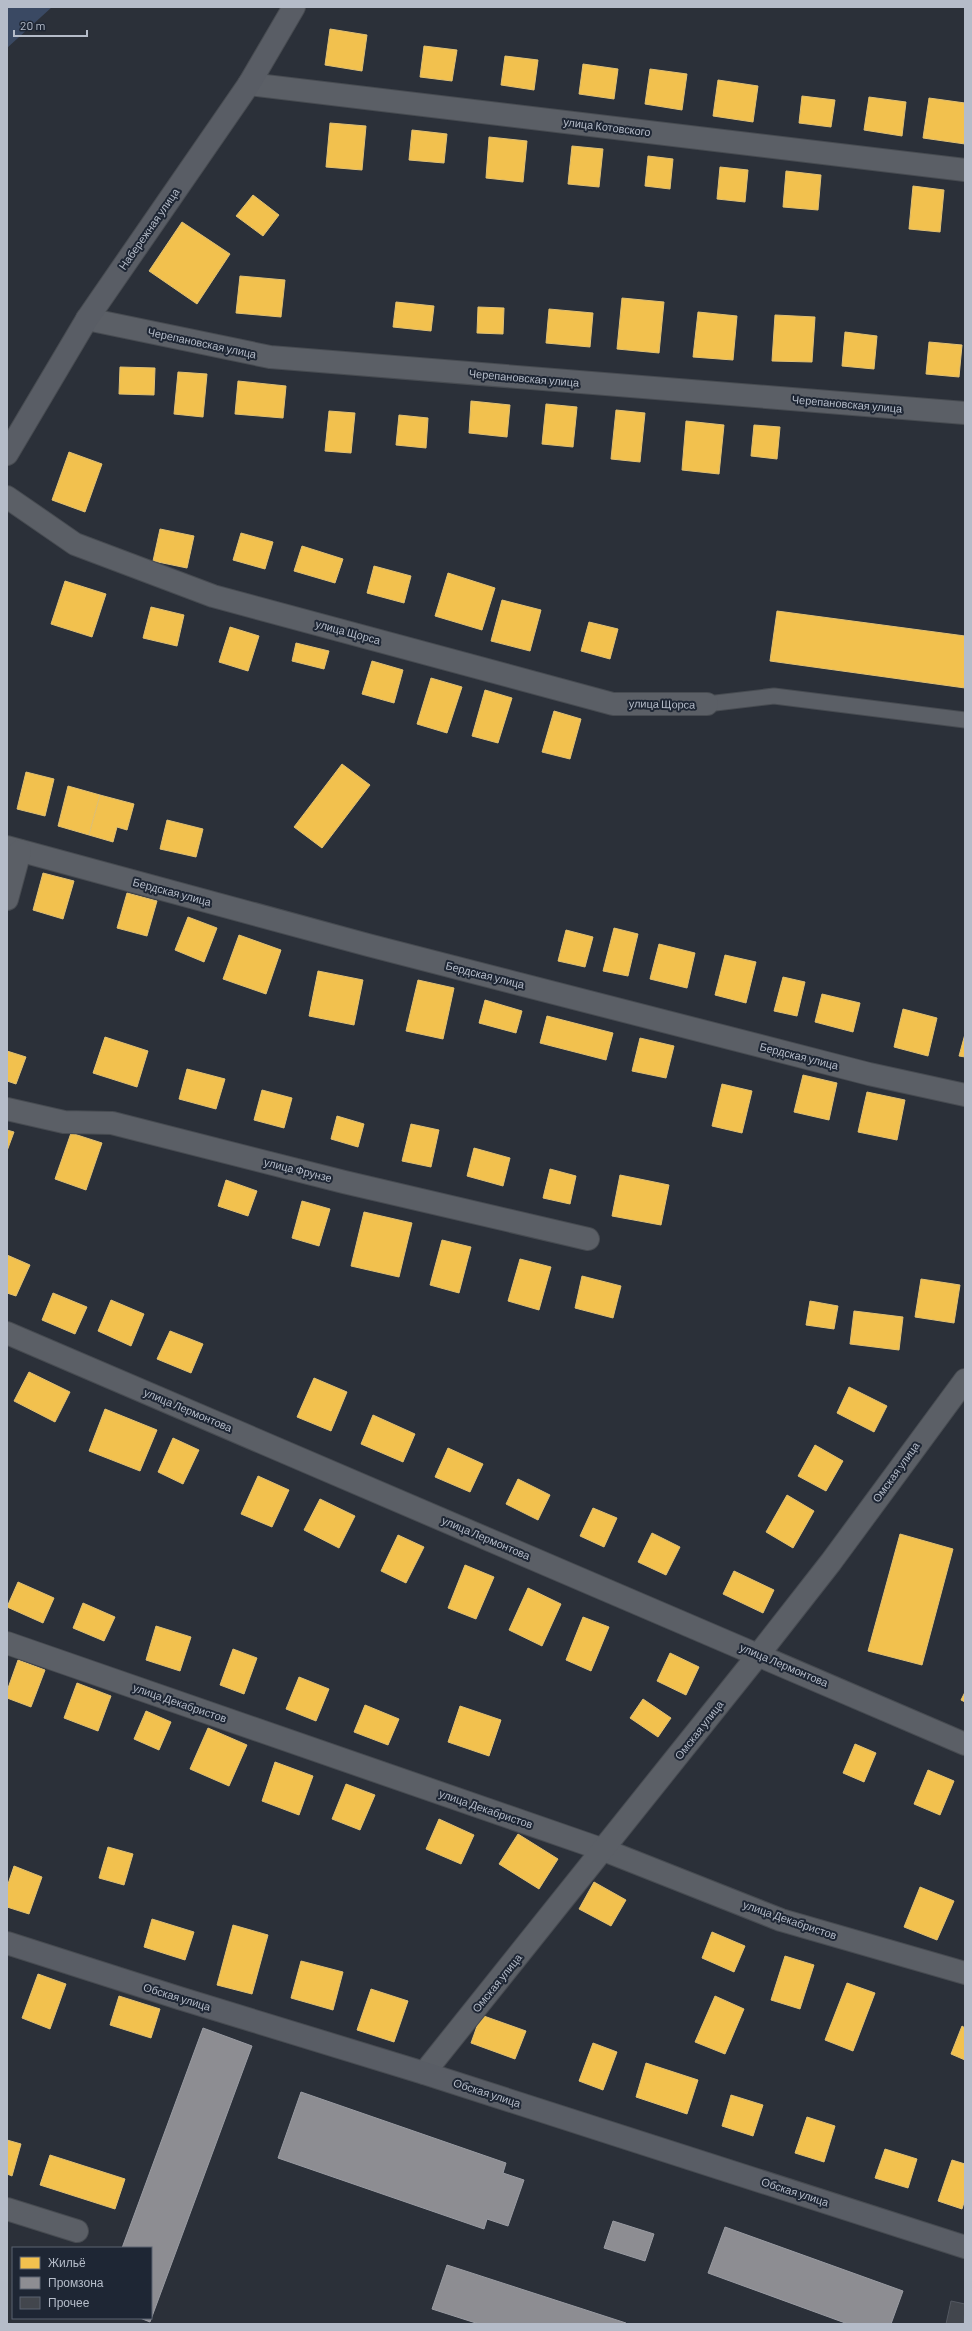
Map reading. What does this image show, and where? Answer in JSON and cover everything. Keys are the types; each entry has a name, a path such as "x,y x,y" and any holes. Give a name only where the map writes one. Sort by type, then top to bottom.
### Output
{"street":[{"name":"Набережная улица","path":"7,454 87,319 249,84 294,7"},
{"name":"улица Котовского","path":"249,84 965,170"},
{"name":"Черепановская улица","path":"87,319 270,357 965,413"},
{"name":"улица Щорса","path":"7,497 75,544 213,596 613,704 707,704"},
{"path":"7,899 14,849"},
{"name":"Бердская улица","path":"14,849 375,947 869,1074 965,1095"},
{"name":"улица Фрунзе","path":"7,1109 64,1122 112,1123 344,1182 588,1239"},
{"name":"улица Лермонтова","path":"7,1333 760,1654 965,1744"},
{"name":"Омская улица","path":"424,2073 760,1654 831,1562 965,1380"},
{"name":"улица Декабристов","path":"7,1643 604,1850 781,1920 965,1973"},
{"name":"Обская улица","path":"7,1943 179,1998 424,2073 965,2247"},
{"path":"7,2209 77,2230"}],"lane":[{"path":"707,704 774,696 965,720"}],"water":[{"path":"7,7 52,7 7,48"}],"building: Жильё":[{"path":"330,29 367,35 362,71 325,65"},
{"path":"424,46 457,50 452,81 420,77"},
{"path":"505,56 538,60 534,90 501,85"},
{"path":"583,64 618,69 614,99 579,94"},
{"path":"650,69 687,74 682,110 645,104"},
{"path":"718,80 758,86 753,122 713,116"},
{"path":"802,96 835,100 831,127 799,123"},
{"path":"869,97 906,102 902,136 864,130"},
{"path":"929,98 965,103 965,144 923,138"},
{"path":"330,123 366,126 362,170 326,167"},
{"path":"412,130 447,134 444,163 409,160"},
{"path":"489,137 527,141 523,182 486,178"},
{"path":"572,146 603,149 599,187 568,184"},
{"path":"648,156 673,159 670,189 645,186"},
{"path":"720,167 748,170 745,202 717,199"},
{"path":"786,171 821,175 818,210 783,207"},
{"path":"913,186 944,190 940,232 909,229"},
{"path":"253,195 279,215 263,236 236,216"},
{"path":"182,222 230,254 197,304 149,271"},
{"path":"240,276 285,280 281,317 236,313"},
{"path":"622,298 664,302 659,353 617,349"},
{"path":"396,302 434,306 431,331 393,327"},
{"path":"478,307 504,308 503,334 477,333"},
{"path":"549,309 593,313 590,347 546,343"},
{"path":"698,312 737,316 733,360 693,357"},
{"path":"775,315 815,317 812,362 772,361"},
{"path":"845,332 877,336 874,369 842,366"},
{"path":"929,342 962,345 959,377 926,374"},
{"path":"120,367 155,368 154,395 119,394"},
{"path":"178,372 207,374 203,417 174,414"},
{"path":"238,381 286,386 283,418 235,414"},
{"path":"471,401 510,405 507,437 469,433"},
{"path":"546,404 577,407 573,447 542,444"},
{"path":"616,410 645,413 640,462 611,459"},
{"path":"329,411 355,413 351,453 325,451"},
{"path":"399,415 428,418 426,448 396,445"},
{"path":"686,421 724,425 719,474 682,470"},
{"path":"754,425 780,427 777,459 751,456"},
{"path":"69,452 102,464 85,512 52,500"},
{"path":"160,529 194,536 187,568 153,561"},
{"path":"241,533 273,542 265,569 233,560"},
{"path":"302,546 343,559 335,583 294,571"},
{"path":"374,566 411,576 404,603 367,593"},
{"path":"448,573 495,588 482,630 435,616"},
{"path":"65,581 106,594 92,637 51,624"},
{"path":"502,600 541,610 530,651 491,641"},
{"path":"151,607 184,615 177,646 143,638"},
{"path":"777,611 965,636 965,688 770,661"},
{"path":"589,622 618,629 610,659 581,651"},
{"path":"230,627 259,636 248,671 219,662"},
{"path":"296,643 329,651 324,669 292,661"},
{"path":"372,661 403,670 394,703 362,694"},
{"path":"431,678 462,687 447,733 417,724"},
{"path":"485,690 512,698 498,743 472,736"},
{"path":"554,711 581,719 570,759 542,752"},
{"path":"342,764 370,785 322,848 294,827"},
{"path":"26,772 54,779 45,816 17,809"},
{"path":"68,786 100,795 89,835 58,826"},
{"path":"100,795 134,804 127,830 117,827 113,842 89,835"},
{"path":"167,820 203,829 196,857 160,849"},
{"path":"43,873 74,881 63,919 33,910"},
{"path":"127,893 157,901 147,936 117,928"},
{"path":"188,917 217,928 204,962 175,950"},
{"path":"614,928 638,934 628,976 603,971"},
{"path":"566,930 593,937 585,967 558,961"},
{"path":"239,935 281,950 266,994 223,979"},
{"path":"659,944 695,953 687,988 650,979"},
{"path":"725,955 756,962 746,1003 715,995"},
{"path":"318,971 363,980 354,1025 309,1016"},
{"path":"783,977 805,982 797,1016 774,1011"},
{"path":"418,980 454,988 443,1039 406,1031"},
{"path":"822,994 860,1003 853,1032 815,1022"},
{"path":"485,1000 522,1011 516,1033 479,1023"},
{"path":"903,1009 937,1018 928,1056 894,1047"},
{"path":"547,1016 613,1033 606,1060 540,1043"},
{"path":"965,1034 965,1057 959,1056"},
{"path":"105,1037 148,1051 137,1087 93,1073"},
{"path":"640,1038 674,1046 666,1078 632,1071"},
{"path":"7,1051 26,1057 16,1084 7,1081"},
{"path":"187,1069 225,1079 216,1109 179,1099"},
{"path":"803,1075 837,1083 829,1120 794,1112"},
{"path":"722,1084 752,1091 742,1133 712,1126"},
{"path":"262,1090 292,1098 284,1128 254,1120"},
{"path":"867,1092 905,1100 897,1140 858,1132"},
{"path":"337,1116 364,1124 358,1147 331,1139"},
{"path":"411,1124 439,1130 431,1167 402,1161"},
{"path":"7,1130 14,1132 7,1151"},
{"path":"71,1133 102,1143 86,1190 55,1179"},
{"path":"474,1148 510,1158 503,1186 467,1176"},
{"path":"550,1169 576,1176 570,1204 543,1198"},
{"path":"620,1175 669,1185 661,1225 612,1216"},
{"path":"226,1180 257,1191 248,1216 218,1206"},
{"path":"302,1201 330,1209 319,1246 292,1238"},
{"path":"364,1212 412,1223 399,1277 351,1266"},
{"path":"442,1240 471,1247 459,1293 430,1285"},
{"path":"7,1255 30,1265 16,1296 7,1293"},
{"path":"520,1259 551,1267 539,1310 508,1301"},
{"path":"582,1276 621,1286 613,1318 575,1308"},
{"path":"921,1279 960,1285 954,1323 915,1317"},
{"path":"53,1293 87,1307 75,1334 42,1320"},
{"path":"111,1300 144,1314 131,1346 98,1331"},
{"path":"810,1301 838,1306 834,1329 806,1325"},
{"path":"854,1311 903,1317 899,1350 850,1344"},
{"path":"170,1331 203,1344 191,1373 157,1359"},
{"path":"29,1372 70,1392 55,1422 14,1401"},
{"path":"314,1378 347,1392 331,1431 297,1417"},
{"path":"849,1387 887,1406 874,1432 837,1413"},
{"path":"105,1409 157,1430 140,1471 89,1451"},
{"path":"373,1415 415,1434 403,1462 361,1444"},
{"path":"173,1438 199,1450 183,1484 158,1472"},
{"path":"815,1445 843,1461 826,1491 798,1476"},
{"path":"448,1448 483,1464 470,1492 435,1477"},
{"path":"258,1476 289,1490 272,1527 241,1514"},
{"path":"518,1479 550,1495 538,1520 506,1504"},
{"path":"787,1495 814,1511 793,1548 766,1532"},
{"path":"320,1499 355,1516 339,1548 304,1530"},
{"path":"593,1508 617,1518 604,1547 580,1536"},
{"path":"652,1533 680,1547 666,1575 638,1562"},
{"path":"900,1534 953,1549 922,1665 868,1651"},
{"path":"398,1535 424,1547 406,1583 381,1571"},
{"path":"465,1565 494,1577 476,1619 448,1608"},
{"path":"734,1571 774,1590 763,1613 723,1594"},
{"path":"18,1582 54,1598 43,1623 7,1607"},
{"path":"528,1588 561,1604 542,1646 509,1630"},
{"path":"83,1603 115,1617 104,1641 73,1628"},
{"path":"583,1617 609,1627 591,1671 566,1660"},
{"path":"156,1626 191,1637 180,1671 146,1660"},
{"path":"233,1649 257,1658 244,1694 220,1685"},
{"path":"670,1653 699,1667 686,1695 657,1681"},
{"path":"18,1660 45,1670 31,1707 7,1698 7,1691"},
{"path":"299,1677 329,1689 316,1721 286,1709"},
{"path":"77,1683 111,1696 98,1731 64,1718"},
{"path":"965,1692 965,1702 961,1700"},
{"path":"643,1699 671,1718 658,1737 630,1718"},
{"path":"365,1705 399,1719 388,1745 354,1732"},
{"path":"460,1706 501,1720 489,1756 448,1742"},
{"path":"146,1711 171,1722 159,1750 134,1739"},
{"path":"208,1728 247,1745 229,1786 190,1769"},
{"path":"855,1744 876,1753 864,1782 843,1773"},
{"path":"275,1762 313,1776 299,1815 262,1801"},
{"path":"928,1770 954,1781 940,1815 914,1804"},
{"path":"346,1784 375,1795 360,1830 332,1819"},
{"path":"439,1819 474,1835 461,1864 426,1849"},
{"path":"518,1834 558,1859 539,1889 499,1864"},
{"path":"108,1847 133,1854 124,1885 99,1878"},
{"path":"14,1866 42,1877 29,1914 7,1907 7,1887"},
{"path":"594,1882 626,1900 611,1926 579,1909"},
{"path":"920,1887 954,1901 937,1940 904,1927"},
{"path":"152,1919 194,1932 185,1960 144,1947"},
{"path":"233,1925 268,1935 252,1994 217,1985"},
{"path":"712,1932 745,1946 734,1972 702,1958"},
{"path":"785,1956 814,1965 800,2009 771,2000"},
{"path":"301,1961 343,1972 333,2010 291,1998"},
{"path":"38,1974 66,1984 50,2029 22,2018"},
{"path":"847,1983 875,1993 853,2051 825,2040"},
{"path":"371,1989 408,2001 394,2042 357,2030"},
{"path":"119,1996 160,2009 151,2038 110,2025"},
{"path":"715,1996 744,2009 725,2054 695,2042"},
{"path":"481,2015 526,2031 515,2059 471,2043"},
{"path":"962,2026 965,2028 965,2060 951,2054"},
{"path":"593,2043 617,2052 603,2090 579,2081"},
{"path":"646,2063 698,2080 687,2114 636,2097"},
{"path":"731,2095 763,2105 753,2136 722,2126"},
{"path":"807,2117 835,2126 824,2162 795,2153"},
{"path":"7,2140 21,2144 12,2176 7,2174"},
{"path":"885,2149 917,2159 908,2188 875,2178"},
{"path":"50,2155 125,2179 115,2209 40,2185"},
{"path":"952,2160 965,2164 965,2199 962,2209 938,2201"}],"building: Промзона":[{"path":"203,2028 252,2046 152,2317 152,2247 122,2247"},
{"path":"301,2092 506,2163 503,2173 524,2180 508,2226 487,2219 484,2229 278,2158"},
{"path":"613,2221 654,2234 645,2261 604,2248"},
{"path":"725,2227 903,2291 891,2324 848,2324 708,2273"},
{"path":"447,2265 626,2323 479,2324 432,2309"},
{"path":"142,2319 151,2319 150,2322"}],"building: Прочее":[{"path":"951,2301 965,2304 964,2324 946,2324"}]}
